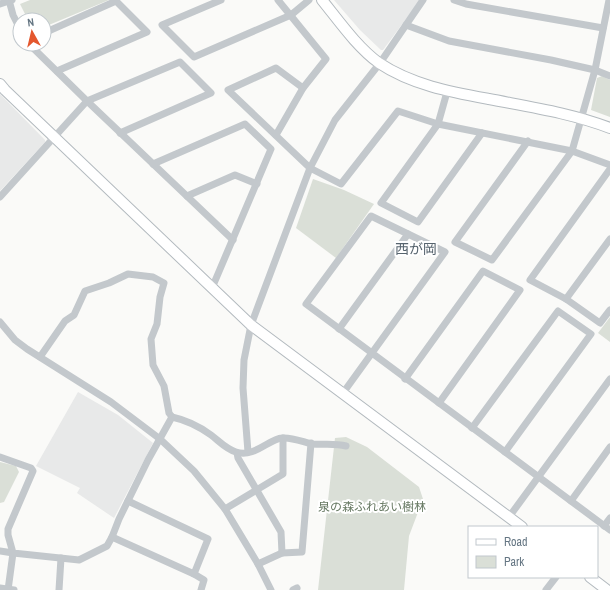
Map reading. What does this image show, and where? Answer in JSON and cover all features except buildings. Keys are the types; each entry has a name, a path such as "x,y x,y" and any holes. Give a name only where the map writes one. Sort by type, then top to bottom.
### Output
{"street":[{"path":"0,4 10,0 12,12"},
{"path":"221,0 162,25 194,57 291,15 309,0"},
{"path":"276,135 303,88 326,59 278,0"},
{"path":"322,0 354,39 380,63 410,78 447,92 552,110 583,118 610,128"},
{"path":"248,452 242,388 244,360 251,325 310,168 336,120 380,63 423,0"},
{"path":"454,0 466,4 603,28"},
{"path":"528,141 455,242 492,260 572,151 583,118 595,70 609,0"},
{"path":"52,29 116,1 147,32 57,71"},
{"path":"406,25 449,41 551,60 595,70 610,76"},
{"path":"36,52 233,240"},
{"path":"0,197 87,101 180,62 211,93 120,133"},
{"path":"303,88 276,68 228,90 310,168 341,184 398,111 438,124 572,151 610,165"},
{"path":"0,84 251,325 521,526"},
{"path":"447,92 438,124 381,203 418,222 482,133"},
{"path":"153,164 245,124 271,149 212,288"},
{"path":"610,169 530,280 566,298 600,323 610,310"},
{"path":"187,196 235,175 257,184"},
{"path":"343,393 372,354 445,252 371,216 306,304 339,329 372,354 405,379 607,528 610,518"},
{"path":"339,329 408,234"},
{"path":"566,298 610,239"},
{"path":"405,379 483,271 520,290 439,404"},
{"path":"40,357 65,320 74,315 85,291 128,274 153,277 164,283 160,297 157,324 151,339 152,356 154,365 164,386 169,413 172,418"},
{"path":"472,428 558,311 592,334 505,452"},
{"path":"1,327 27,349 111,402 160,439 194,471 226,509 258,564 271,590"},
{"path":"509,517 610,379"},
{"path":"0,551 79,560 106,546 112,537 148,460 172,418"},
{"path":"172,418 178,418 197,426 223,445 237,453 256,451 283,438 324,445 336,444 346,446"},
{"path":"226,509 283,474 283,438"},
{"path":"258,564 282,553 302,552 311,443"},
{"path":"571,501 610,447"},
{"path":"237,453 238,458 281,532 282,553"},
{"path":"0,457 31,468 33,471 8,529 8,535 13,553 10,590 0,588"},
{"path":"128,501 208,539 194,574"},
{"path":"112,537 194,574 204,580 201,590"},
{"path":"59,590 61,558"},
{"path":"546,590 555,578"},
{"path":"591,578 607,590"}],"shaded area":[{"path":"334,0 420,0 383,50 381,50 360,30"},
{"path":"0,94 45,140 45,142 0,191"},
{"path":"78,392 118,415 153,443 114,518 77,493 80,488 36,466"}],"green space":[{"path":"30,0 109,0 52,24 52,12 24,12 20,4"},
{"path":"602,76 610,80 610,117 591,110 597,78"},
{"path":"313,179 344,190 374,204 336,258 296,228"},
{"path":"610,317 610,342 598,333"},
{"name":"泉の森ふれあい樹林","path":"346,437 367,447 419,487 423,499 409,536 404,590 318,590 335,438"},
{"path":"0,462 16,466 19,472 4,502 0,503"}],"district":[{"name":"西が岡","path":"416,249"}]}
